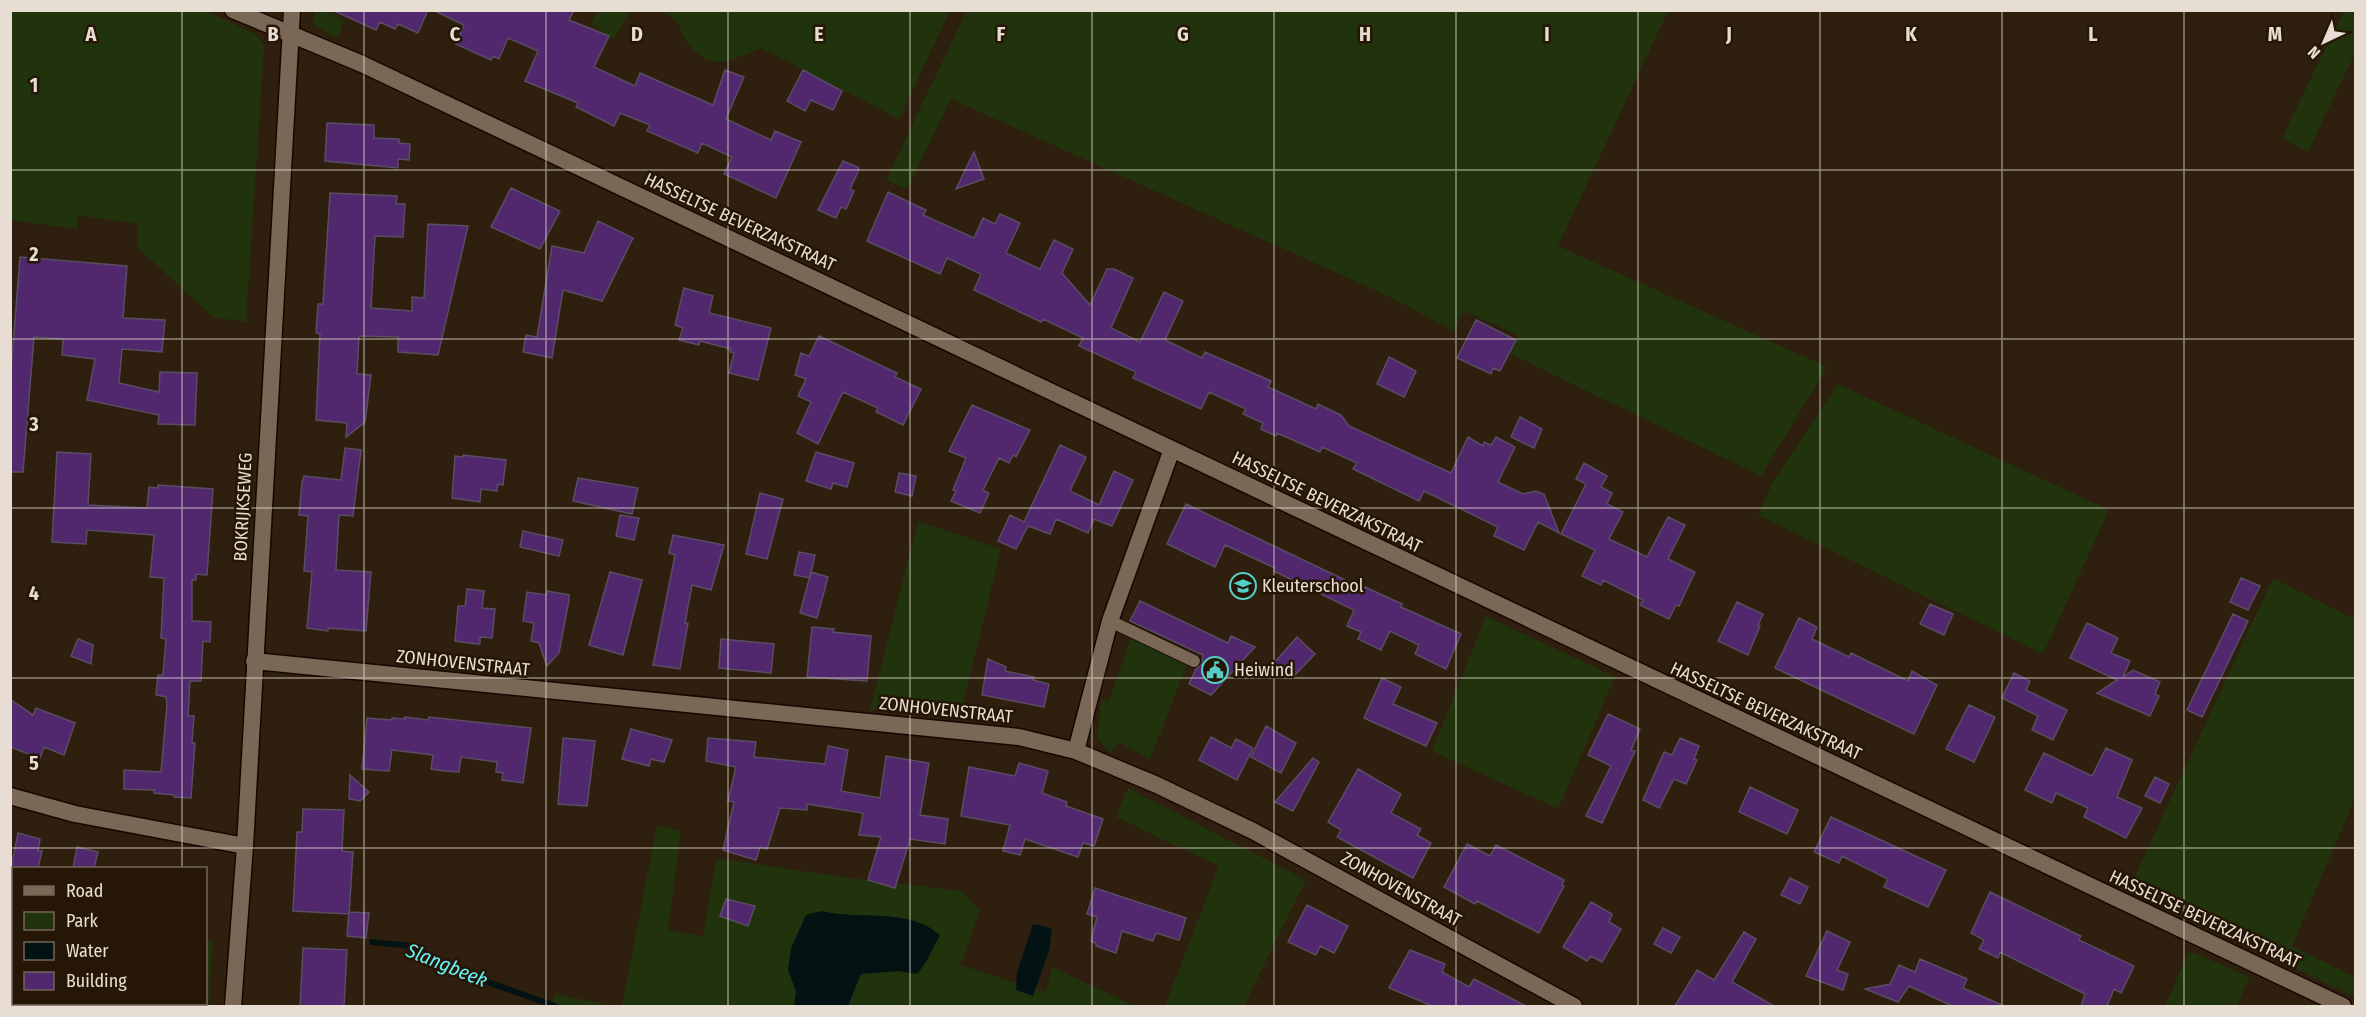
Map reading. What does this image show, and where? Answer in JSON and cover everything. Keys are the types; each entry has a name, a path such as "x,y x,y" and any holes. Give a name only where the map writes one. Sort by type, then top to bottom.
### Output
{"street":[{"name":"HASSELTSE BEVERZAKSTRAAT","path":"233,10 362,63 2343,1006"},
{"name":"BOKRIJKSEWEG","path":"233,1006 245,846 292,10"},
{"path":"1076,751 1110,621 1172,449"},
{"name":"ZONHOVENSTRAAT","path":"254,661 1019,737 1076,751 1157,785 1253,831 1574,1006"},
{"path":"10,796 75,814 245,846"}],"lane":[{"path":"1110,621 1194,661"}],"green space":[{"path":"11,10 206,11 257,35 264,47 246,322 213,317 137,247 138,224 77,215 77,229 11,220"},
{"path":"597,10 630,11 614,39 591,24"},
{"path":"950,10 899,119 761,48 722,62 704,58 687,42 676,21 660,11"},
{"path":"967,10 1668,11 1558,246 1827,367 1761,476 1511,354 1518,335 1464,311 1454,331 1386,295 951,99 907,189 886,180"},
{"path":"314,11 328,11 344,20 338,39 313,24"},
{"path":"2344,11 2355,11 2355,53 2308,152 2282,138"},
{"path":"1838,384 2109,510 2043,654 1758,515 1773,482"},
{"path":"918,521 1001,549 960,716 870,710"},
{"path":"2273,578 2355,619 2355,798 2292,946 2355,977 2355,997 2129,889"},
{"path":"1486,616 1615,677 1558,809 1432,751"},
{"path":"1131,638 1187,664 1150,760 1119,742 1110,753 1097,738 1101,700 1109,701"},
{"path":"1128,788 1306,880 1244,1006 1165,1006 1219,866 1116,817"},
{"path":"657,825 681,831 668,930 703,936 716,858 842,877 962,891 980,911 960,965 1046,992 1052,967 1135,1006 830,1006 861,974 899,971 917,974 940,935 925,925 908,919 821,911 788,970 796,991 794,1006 622,1006"},
{"path":"207,940 212,941 209,1006 11,1006 12,980 12,1005 207,1005"},
{"path":"2189,951 2250,977 2237,1006 2165,1006"},
{"path":"554,994 615,1006 552,1006"}],"water":[{"path":"821,911 908,919 925,925 940,935 917,974 899,971 861,974 848,1006 794,1006 796,991 788,970 791,948 806,915"},
{"path":"1033,924 1052,928 1049,951 1033,996 1016,990 1017,972"}],"building":[{"path":"332,10 428,10 418,33 398,24 395,29 380,22 376,30"},
{"path":"433,10 574,10 569,20 609,36 594,67 635,86 640,73 713,105 725,70 744,77 726,119 771,140 775,131 801,142 776,198 724,174 732,157 702,143 698,153 647,131 650,125 620,113 614,126 576,107 578,103 525,81 538,51 508,38 499,59 493,56 491,60 456,44 464,25"},
{"path":"803,70 842,91 833,110 811,100 805,111 787,101"},
{"path":"327,123 374,125 374,138 399,139 399,143 410,144 409,160 398,159 398,168 325,161"},
{"path":"974,152 984,179 956,189"},
{"path":"843,161 858,167 859,170 850,189 854,191 846,209 841,207 836,218 818,210"},
{"path":"511,188 560,211 540,249 491,227"},
{"path":"888,192 926,210 923,215 974,238 983,218 995,224 1000,214 1020,223 1006,253 1040,269 1054,240 1073,249 1062,273 1090,305 1107,269 1114,269 1133,278 1111,328 1140,342 1164,292 1183,301 1165,340 1202,358 1205,352 1271,381 1268,387 1316,409 1318,404 1341,415 1349,426 1451,473 1468,437 1483,446 1484,442 1491,445 1496,437 1515,447 1498,482 1523,494 1536,491 1544,494 1559,533 1538,522 1524,550 1494,536 1498,527 1424,491 1419,501 1353,469 1357,463 1322,447 1320,452 1277,433 1276,436 1261,429 1263,423 1243,414 1246,409 1209,392 1201,409 1133,378 1136,372 1079,346 1083,338 1043,319 1041,322 974,290 981,274 947,258 940,274 867,241"},
{"path":"330,193 397,196 396,204 405,204 403,237 375,236 371,308 412,311 412,297 424,298 428,224 468,226 438,355 398,352 398,337 359,336 357,374 371,375 365,422 346,437 347,423 316,420 320,334 316,333 318,304 323,304"},
{"path":"598,221 633,238 602,301 563,290 552,358 523,352 526,335 537,337 552,246 584,253"},
{"path":"20,257 127,266 123,318 165,320 162,352 122,349 119,383 159,392 160,372 197,373 195,425 158,424 159,415 87,400 95,359 62,355 63,339 34,337 23,472 10,472 10,383"},
{"path":"684,288 713,296 709,313 771,328 758,380 729,373 734,353 730,352 731,349 700,341 699,345 679,340 683,328 675,325"},
{"path":"1476,320 1516,340 1500,371 1493,368 1491,374 1457,358"},
{"path":"819,336 897,373 895,377 921,389 903,425 876,412 878,408 843,392 818,444 797,433 811,402 798,396 806,379 795,375 801,353 809,356"},
{"path":"1389,357 1416,371 1404,397 1377,384"},
{"path":"972,405 1030,430 1016,457 1013,455 1009,463 999,458 983,490 989,493 980,513 951,501 966,458 949,451"},
{"path":"1520,417 1542,429 1534,448 1511,437"},
{"path":"1060,445 1086,457 1070,491 1099,505 1114,471 1133,480 1112,526 1094,519 1088,533 1056,519 1050,534 1028,526 1016,549 998,541 1010,515 1024,522"},
{"path":"345,448 361,450 353,516 339,515 336,570 371,572 366,631 328,628 328,631 307,628 312,572 304,571 308,516 299,515 302,482 304,476 341,480"},
{"path":"57,452 91,454 88,505 147,508 149,487 158,488 158,485 213,489 207,575 196,574 196,580 192,580 192,621 211,622 210,642 203,641 201,681 190,681 188,716 194,716 192,743 195,743 191,798 154,793 154,790 124,789 124,770 161,772 167,704 166,697 156,695 158,675 163,675 166,639 161,638 164,578 150,577 154,535 87,530 86,544 52,542"},
{"path":"816,452 854,463 847,487 833,483 831,489 806,481"},
{"path":"463,455 506,460 503,485 498,484 497,491 481,489 480,502 452,498 455,456 463,457"},
{"path":"1584,463 1607,476 1601,487 1612,493 1607,504 1623,512 1609,539 1647,557 1668,517 1685,525 1668,559 1695,572 1679,606 1676,605 1669,619 1640,605 1643,600 1603,580 1601,585 1582,576 1595,550 1561,534 1586,484 1576,479"},
{"path":"899,473 916,476 912,496 895,492"},
{"path":"578,478 638,488 632,514 573,501"},
{"path":"760,493 783,499 767,559 746,554"},
{"path":"1186,504 1364,589 1365,587 1402,604 1401,607 1461,634 1446,669 1415,654 1419,645 1390,631 1381,650 1358,639 1361,632 1347,626 1354,610 1274,571 1275,568 1225,545 1215,567 1167,544"},
{"path":"620,515 639,518 634,540 616,536"},
{"path":"523,531 563,540 559,556 520,547"},
{"path":"673,535 724,545 711,590 692,585 680,669 653,665 675,555 669,553"},
{"path":"799,552 815,555 810,578 794,575"},
{"path":"610,572 642,580 623,655 589,645"},
{"path":"811,572 828,577 817,618 800,613"},
{"path":"2241,578 2260,586 2248,610 2230,602"},
{"path":"467,589 484,591 482,608 495,609 492,638 480,637 480,644 455,641 458,606 465,606"},
{"path":"547,591 569,595 569,600 559,653 547,666 539,643 531,641 534,623 523,621 527,592 546,595"},
{"path":"1140,601 1228,643 1231,636 1255,647 1211,695 1189,684 1196,669 1202,664 1203,655 1130,621"},
{"path":"1737,602 1763,614 1748,655 1718,641"},
{"path":"1930,604 1953,614 1944,635 1920,624"},
{"path":"2233,614 2248,621 2202,717 2187,710"},
{"path":"1799,618 1817,627 1812,639 1849,657 1851,653 1908,681 1912,671 1937,685 1914,734 1775,668"},
{"path":"2087,623 2118,638 2111,653 2130,661 2123,677 2133,670 2160,682 2155,694 2159,696 2150,716 2097,693 2117,680 2070,658"},
{"path":"812,627 871,636 867,681 807,677"},
{"path":"1297,637 1315,654 1291,679 1273,664"},
{"path":"78,639 93,645 91,664 71,656"},
{"path":"721,639 774,644 771,673 719,668"},
{"path":"988,659 1006,667 1005,671 1034,677 1033,680 1049,684 1044,707 982,695"},
{"path":"2014,673 2030,681 2026,690 2067,710 2053,740 2032,730 2038,716 2002,698"},
{"path":"1382,678 1401,687 1393,704 1437,723 1426,746 1364,718"},
{"path":"10,699 33,715 36,708 75,723 64,755 44,747 40,758 10,747"},
{"path":"1969,705 1995,717 1974,762 1946,749"},
{"path":"1608,714 1640,729 1631,750 1635,751 1602,823 1586,816 1611,766 1588,755"},
{"path":"405,717 428,720 429,717 531,728 523,783 502,780 503,773 496,772 497,762 461,757 459,772 445,771 431,769 433,755 392,750 389,771 362,769 367,718 392,720 392,718 405,719"},
{"path":"1266,726 1296,743 1281,773 1251,757"},
{"path":"631,729 672,740 664,762 651,759 649,766 622,759"},
{"path":"1211,737 1231,748 1236,739 1253,748 1237,780 1199,760"},
{"path":"563,738 595,741 587,806 558,804"},
{"path":"708,738 756,742 754,757 825,764 828,746 848,750 841,791 880,798 886,756 929,763 920,815 948,819 945,844 910,839 895,888 868,880 881,837 859,835 863,813 807,804 807,810 780,808 767,849 760,847 756,860 723,850 734,802 728,801 736,767 706,761"},
{"path":"1680,738 1699,746 1694,759 1697,760 1686,784 1674,779 1659,808 1643,800 1664,752 1672,755"},
{"path":"2106,748 2132,760 2117,797 2142,808 2126,838 2084,817 2088,808 2056,793 2052,803 2025,790 2044,753 2092,776"},
{"path":"1313,758 1319,762 1293,811 1275,802"},
{"path":"1019,763 1048,771 1042,793 1067,802 1066,806 1103,819 1094,846 1083,843 1078,857 1025,839 1020,855 1003,851 1010,825 961,816 969,767 1015,776"},
{"path":"1358,769 1401,794 1391,813 1421,829 1417,835 1431,843 1413,878 1337,837 1341,830 1328,822"},
{"path":"350,775 369,792 360,801 349,799"},
{"path":"2155,777 2169,784 2160,803 2145,796"},
{"path":"1750,787 1798,810 1787,834 1739,812"},
{"path":"303,809 344,810 342,851 353,852 349,914 293,911 297,832 302,832"},
{"path":"1831,817 1946,870 1928,907 1884,887 1888,879 1842,856 1839,863 1814,852"},
{"path":"18,833 40,839 38,851 42,851 38,867 11,868"},
{"path":"1467,844 1490,856 1496,845 1564,880 1562,885 1564,886 1539,933 1444,887"},
{"path":"77,847 98,852 94,867 73,867"},
{"path":"1790,878 1808,887 1800,904 1781,895"},
{"path":"1095,888 1186,918 1179,940 1156,933 1153,941 1122,931 1116,953 1096,946 1096,943 1091,941 1097,917 1087,914"},
{"path":"1990,892 2081,936 2079,940 2134,966 2121,993 2114,989 2107,1006 2081,1006 2085,994 2000,952 1998,958 1979,949 1984,940 1971,933"},
{"path":"726,899 755,906 748,926 720,916"},
{"path":"1591,902 1612,914 1609,922 1621,929 1602,962 1591,956 1587,961 1563,947"},
{"path":"1307,905 1348,926 1334,953 1320,946 1316,955 1288,942"},
{"path":"349,912 369,913 366,938 347,936"},
{"path":"1663,928 1680,937 1671,953 1654,944"},
{"path":"1827,931 1850,942 1837,970 1848,974 1843,990 1806,976"},
{"path":"1744,932 1756,939 1732,982 1774,1006 1675,1006 1697,970 1714,980"},
{"path":"303,948 347,950 344,1006 300,1006"},
{"path":"1410,950 1445,964 1442,972 1469,987 1474,979 1526,1006 1432,1006 1389,988"},
{"path":"1920,959 1967,979 1963,988 2004,1006 1952,1006 1909,986 1898,1002 1865,989 1890,984 1899,965 1915,972"}],"waterway":[{"name":"Slangbeek","path":"372,942 411,946 468,975 555,1006"}],"place":[{"name":"Kleuterschool","path":"1243,586"},
{"name":"Heiwind","path":"1215,670"}]}
